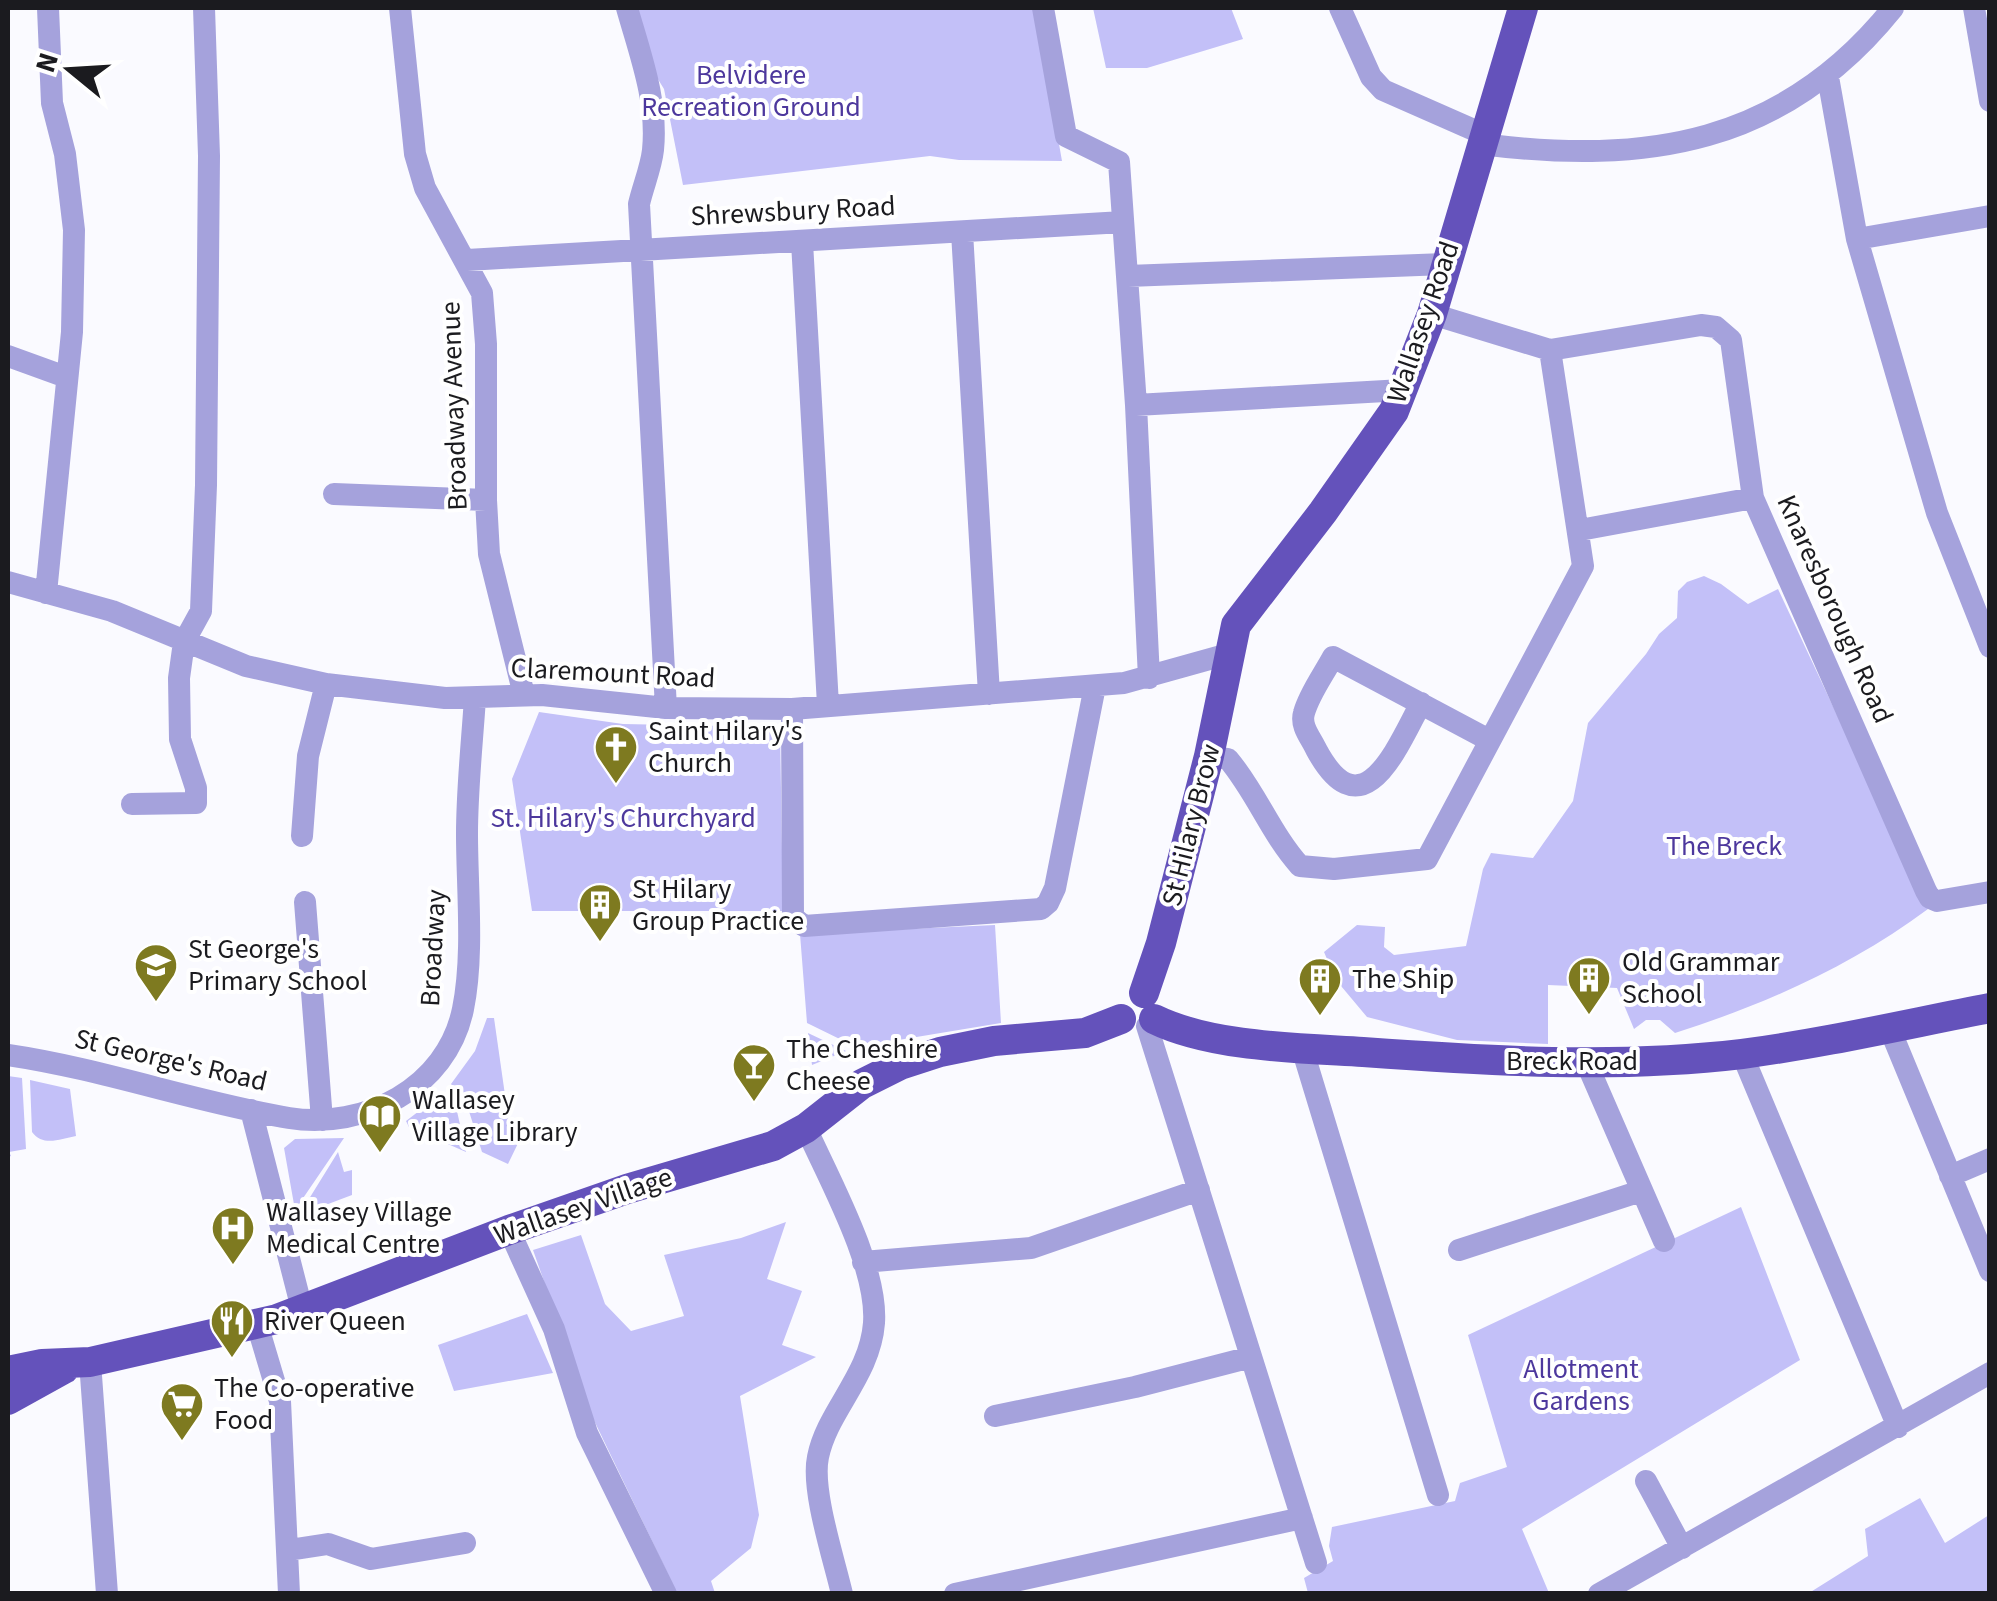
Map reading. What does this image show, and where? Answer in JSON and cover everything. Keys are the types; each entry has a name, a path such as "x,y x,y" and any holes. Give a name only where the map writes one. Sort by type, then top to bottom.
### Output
{"main road":[{"name":"Wallasey Road","path":"1228,654 1236,625 1323,512 1394,411 1404,390 1432,314 1523,8"},
{"name":"St Hilary Brow","path":"1142,1015 1209,756 1228,654"},
{"name":"Breck Road","path":"1142,1015 1200,1037 1529,1064 1586,1064 1742,1054 1990,1008"},
{"path":"806,1128 862,1084 900,1065 940,1052 994,1042 1086,1033 1142,1015"},
{"name":"Wallasey Village","path":"8,1370 80,1363 257,1324 627,1189 772,1146 806,1128"},
{"name":"Wallasey Village","path":"8,1400 80,1363"}],"street":[{"path":"46,593 72,332 74,230 65,154 52,103 48,8"},
{"path":"132,804 196,804 196,788 180,738 179,678 184,642 200,611 206,485 209,156 204,8"},
{"name":"Broadway Avenue","path":"400,8 415,154 432,202 482,293 490,554 524,694"},
{"path":"627,8 650,86 654,125 652,153 638,204 666,708"},
{"path":"1044,8 1066,136 1118,162 1136,405 1149,678"},
{"path":"1340,8 1371,77 1383,90 1482,139 1556,152 1676,143 1724,132 1756,119 1828,76 1893,8"},
{"path":"1974,8 1990,101"},
{"path":"1828,76 1856,239 1936,514 1990,647"},
{"path":"1856,239 1990,216"},
{"name":"Shrewsbury Road","path":"467,260 1123,222"},
{"path":"962,232 989,694"},
{"path":"802,242 828,705"},
{"path":"1128,276 1445,264"},
{"name":"Knaresborough Road","path":"1432,314 1550,350 1701,325 1716,327 1731,340 1753,498 1930,898 1937,902 1990,892"},
{"path":"1209,756 1228,759 1242,775 1287,852 1300,866 1334,869 1427,858 1584,566 1550,350"},
{"path":"8,356 66,377"},
{"path":"1136,405 1404,390"},
{"path":"334,494 486,500"},
{"path":"1580,530 1753,498"},
{"name":"Claremount Road","path":"8,582 112,611 246,666 326,684 444,698 524,694 666,708 792,708 1095,686 1149,678 1228,654"},
{"path":"1420,703 1387,767 1359,785 1342,784 1328,772 1303,723 1304,712 1333,657 1420,703 1489,740"},
{"path":"302,836 308,756 326,684"},
{"path":"792,708 793,917 804,926 1040,909 1048,903 1055,888 1095,686"},
{"name":"Broadway","path":"322,1120 357,1116 399,1099 430,1074 449,1046 463,1012 467,976 468,798 475,698"},
{"path":"305,902 322,1120"},
{"path":"1142,1015 1316,1563"},
{"path":"1889,1027 1990,1272"},
{"path":"1302,1048 1438,1495"},
{"path":"1742,1054 1898,1427"},
{"name":"St George's Road","path":"8,1055 251,1110 322,1120"},
{"path":"1586,1064 1664,1242"},
{"path":"251,1110 302,1309"},
{"path":"806,1128 864,1262 874,1320 870,1345 818,1454 816,1476 842,1594"},
{"path":"1950,1176 1990,1159"},
{"path":"864,1262 1031,1248 1198,1190"},
{"path":"1459,1250 1640,1191"},
{"path":"509,1230 554,1329 587,1432 666,1594"},
{"path":"257,1324 280,1401 289,1594"},
{"path":"995,1416 1135,1387 1251,1356"},
{"path":"80,1363 107,1594"},
{"path":"1599,1594 1624,1587 1682,1548 1990,1373"},
{"path":"1646,1481 1682,1548"},
{"path":"956,1593 1302,1518"},
{"path":"289,1550 328,1544 370,1559 465,1543"}],"green space":[{"name":"Belvidere Recreation Ground","path":"636,8 1035,8 1062,161 930,156 683,185 664,89 656,76"},
{"path":"1093,8 1231,8 1243,39 1147,68 1106,68"},
{"name":"The Breck","path":"1704,576 1748,604 1778,589 1928,909 1838,966 1742,1009 1675,1033 1660,1020 1646,1020 1634,1029 1617,988 1548,985 1548,1044 1457,1040 1367,1017 1336,980 1324,952 1357,925 1385,927 1384,947 1394,955 1466,946 1483,869 1491,853 1533,858 1573,801 1588,723 1659,634 1677,618 1678,591 1687,582"},
{"name":"St. Hilary's Churchyard","path":"539,712 623,724 780,727 783,911 532,911 512,779"},
{"path":"995,925 1001,1023 856,1047 807,1023 800,934"},
{"path":"487,1018 494,1018 509,1123 523,1133 508,1164 482,1152 466,1102 451,1084 475,1051"},
{"path":"808,1033 846,1051 812,1065"},
{"path":"8,1076 22,1078 26,1149 9,1152 8,1157"},
{"path":"30,1080 70,1089 76,1136 47,1141 36,1137 32,1132"},
{"path":"444,1092 455,1102 466,1152 409,1127 406,1121"},
{"path":"344,1138 295,1210 284,1148 295,1139"},
{"path":"338,1152 344,1172 352,1170 352,1195 299,1215"},
{"name":"Allotment Gardens","path":"1741,1207 1800,1360 1522,1529 1549,1593 1308,1593 1304,1578 1333,1561 1329,1546 1332,1527 1455,1501 1460,1483 1507,1467 1468,1335"},
{"path":"786,1222 767,1279 802,1291 782,1345 816,1357 740,1396 759,1515 751,1548 711,1581 715,1593 677,1593 590,1412 533,1250 581,1235 605,1304 631,1331 684,1316 664,1255 741,1238"},
{"path":"527,1314 553,1373 454,1391 438,1345"},
{"path":"1920,1498 1945,1543 1989,1515 1989,1593 1809,1593 1868,1556 1865,1529"}],"place":[{"name":"Saint Hilary's Church","path":"616,785"},
{"name":"St Hilary Group Practice","path":"600,943"},
{"name":"St George's Primary School","path":"156,1003"},
{"name":"Old Grammar School","path":"1589,1016"},
{"name":"The Ship","path":"1320,1017"},
{"name":"The Cheshire Cheese","path":"754,1103"},
{"name":"Wallasey Village Library","path":"380,1154"},
{"name":"Wallasey Village Medical Centre","path":"233,1266"},
{"name":"River Queen","path":"232,1359"},
{"name":"The Co-operative Food","path":"182,1442"}]}
